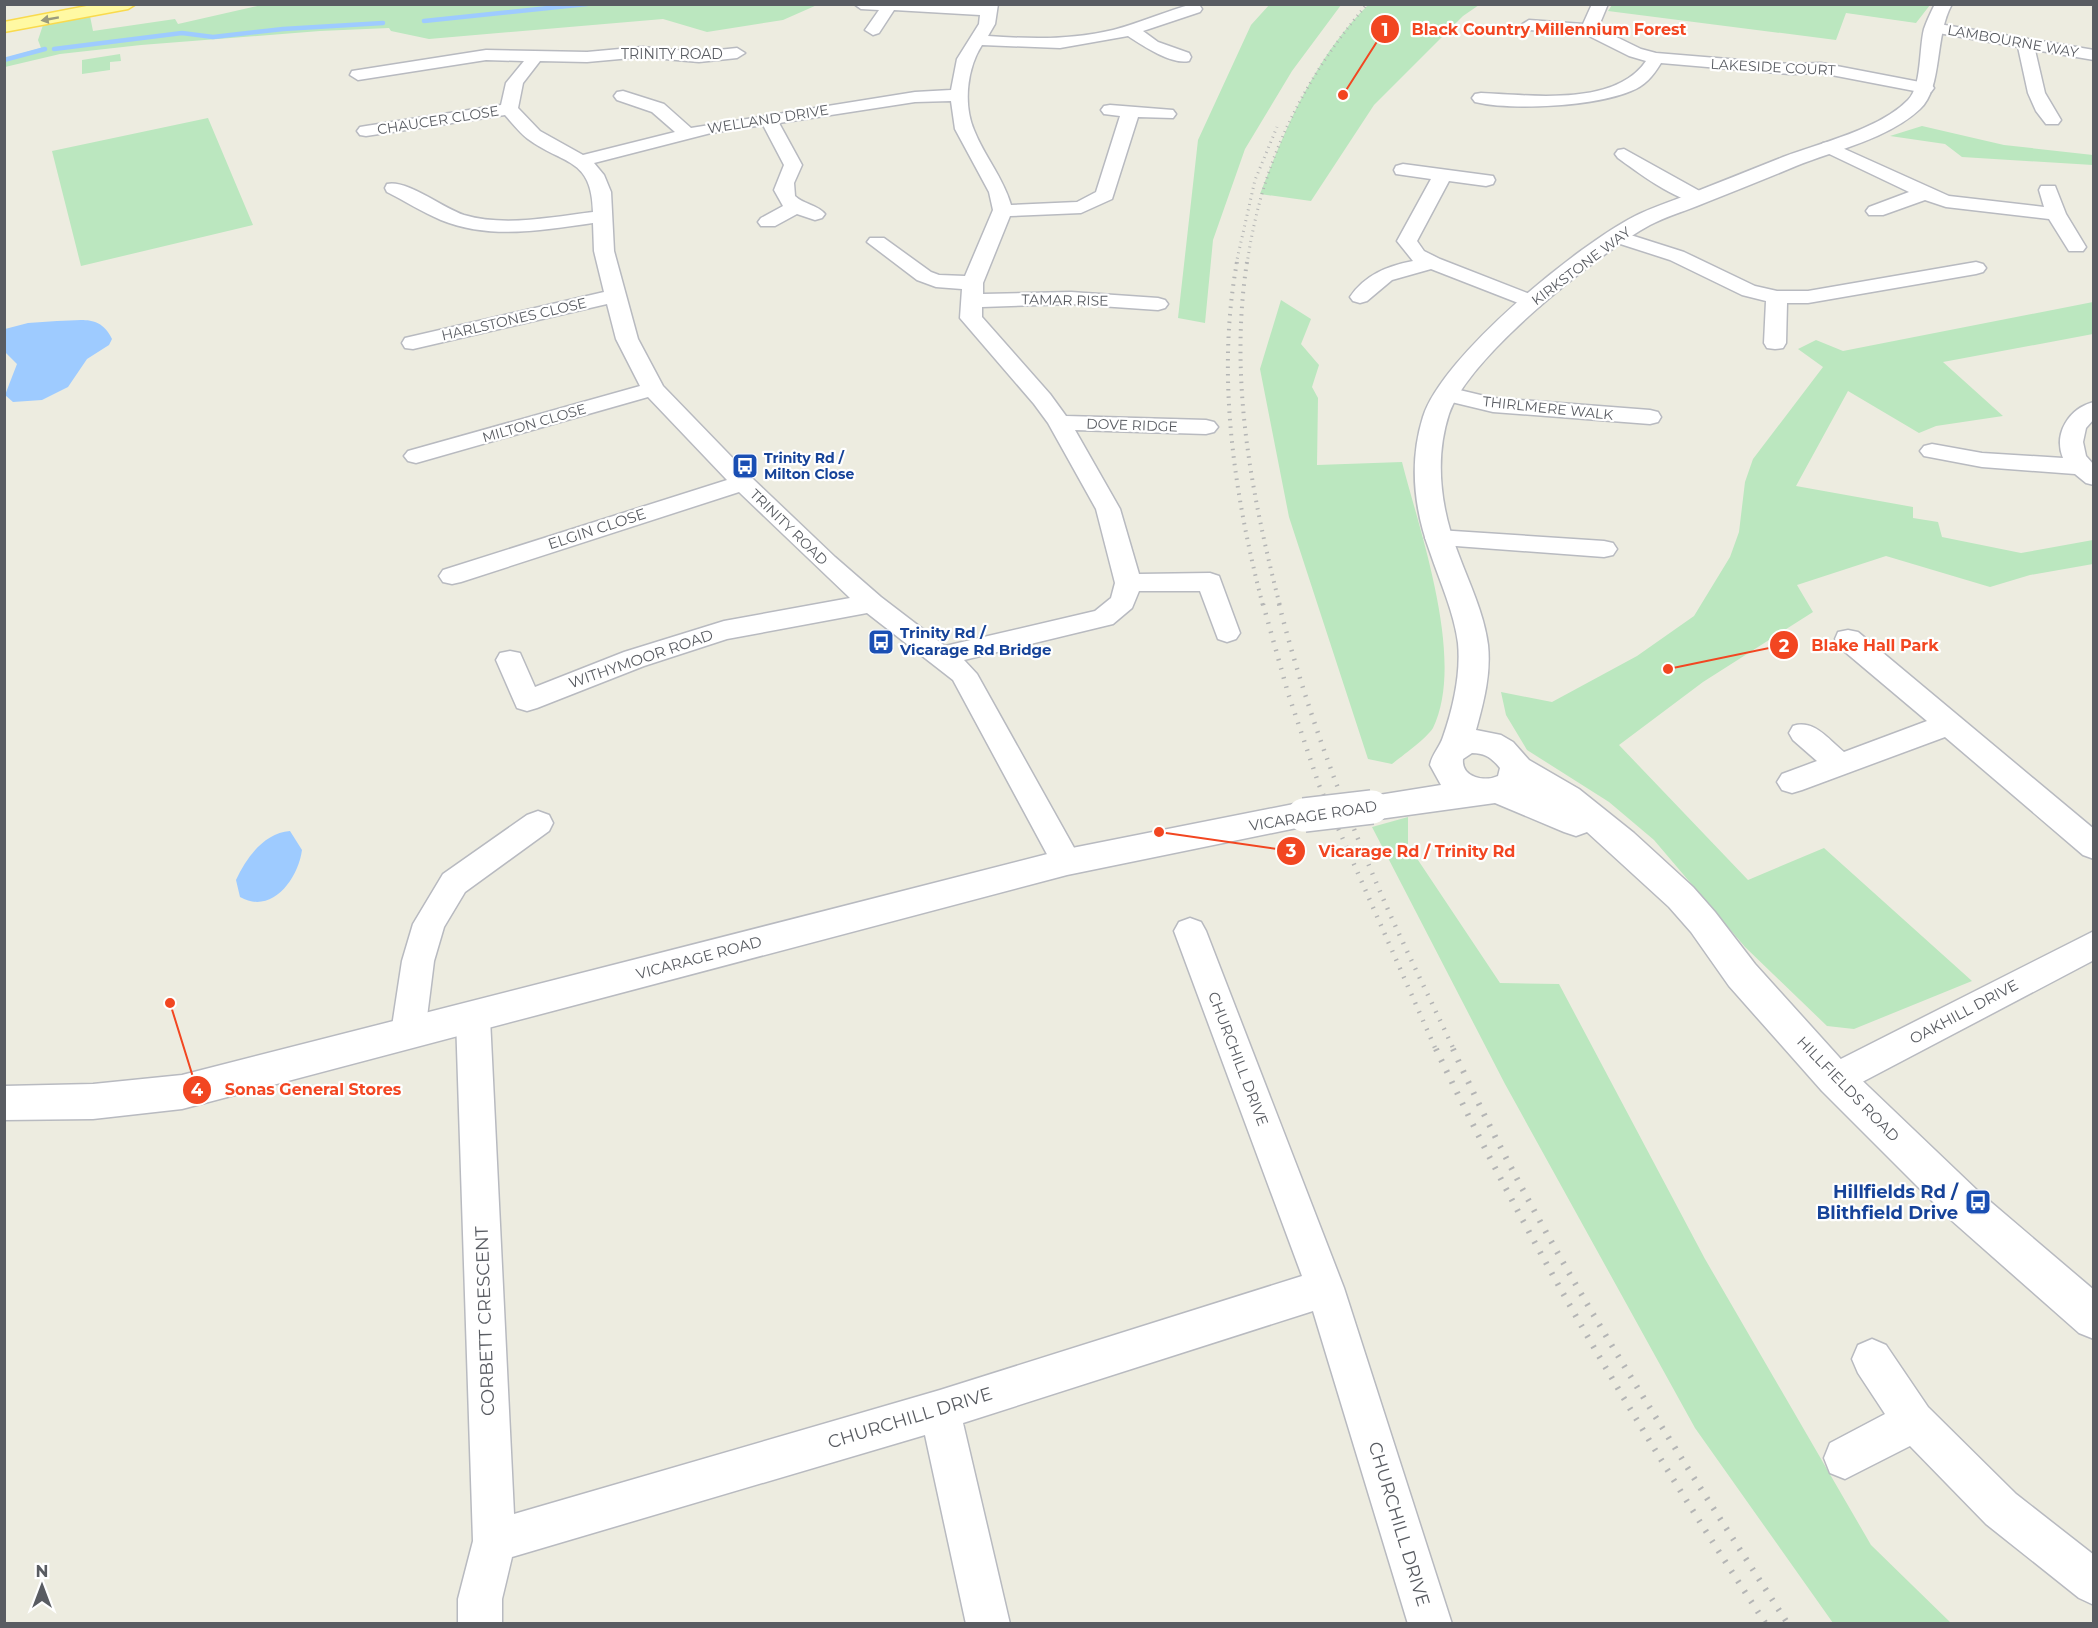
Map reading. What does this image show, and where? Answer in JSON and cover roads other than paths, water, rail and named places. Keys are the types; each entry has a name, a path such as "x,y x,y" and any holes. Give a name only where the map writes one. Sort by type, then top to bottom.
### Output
{"main road":[{"path":"4,27 128,4"}],"street":[{"path":"861,4 990,8 987,24 965,59 960,76 959,95 964,129 998,192 1003,210 972,292 971,318 1042,399 1059,423 1108,509 1128,583 1123,602 1104,618 942,656"},
{"path":"1589,29 1600,4"},
{"path":"1925,88 1927,54 1937,13 1944,4"},
{"path":"873,30 889,6"},
{"path":"977,40 1061,43 1132,31 1194,9"},
{"name":"LAKESIDE COURT","path":"1529,25 1589,29 1619,47 1656,57 1727,65 1790,69 1821,68 1925,88"},
{"name":"LAMBOURNE WAY","path":"1933,28 2094,55"},
{"path":"1132,31 1152,45 1183,57"},
{"path":"2025,44 2031,64 2033,88 2052,120"},
{"name":"TRINITY ROAD","path":"354,76 486,54 587,57 642,52 699,57 738,54"},
{"path":"509,109 514,83 535,57"},
{"path":"1481,98 1499,90 1559,100 1608,93 1630,85 1646,75 1656,57"},
{"name":"KIRKSTONE WAY","path":"1452,752 1473,676 1474,662 1469,628 1460,595 1438,538 1427,484 1428,460 1441,403 1447,394 1470,364 1514,318 1643,220 1873,129 1916,103 1925,88"},
{"name":"WELLAND DRIVE","path":"581,161 685,132 915,97 959,95"},
{"path":"623,96 656,105 669,114 685,132"},
{"name":"TRINITY ROAD","path":"509,109 534,135 581,161 596,175 602,192 604,251 615,296 627,339 652,389 743,483 826,563 963,674 1067,862"},
{"name":"CHAUCER CLOSE","path":"362,132 509,109"},
{"path":"1110,110 1167,114"},
{"path":"1003,210 1026,211 1081,207 1105,195 1130,113"},
{"path":"2031,118 2072,123"},
{"path":"768,119 793,165 785,181 783,192 786,199 796,207 815,214"},
{"path":"1829,147 1946,201 2056,214"},
{"path":"1619,150 1654,175 1698,198"},
{"path":"1403,170 1486,180"},
{"path":"1443,175 1407,241 1417,255 1433,263 1533,302"},
{"path":"390,187 454,218 489,225 529,225 603,216"},
{"path":"2048,190 2056,214 2076,247"},
{"path":"1876,212 1925,193"},
{"path":"768,222 796,207"},
{"path":"1618,237 1677,256 1749,291 1777,297 1808,297 1943,265 1976,268"},
{"name":"TAMAR RISE","path":"877,242 924,276 972,292 1158,303"},
{"path":"1360,297 1373,282 1390,272 1433,263"},
{"name":"HARLSTONES CLOSE","path":"413,343 615,296"},
{"path":"1776,343 1777,297"},
{"name":"MILTON CLOSE","path":"416,456 652,389"},
{"name":"THIRLMERE WALK","path":"1447,394 1493,405 1656,418"},
{"path":"2088,472 2074,456 2071,439 2074,426 2088,411 2094,409"},
{"name":"DOVE RIDGE","path":"1059,423 1206,427"},
{"path":"1932,452 1983,470 2088,472"},
{"name":"ELGIN CLOSE","path":"452,576 743,483"},
{"path":"1438,538 1611,549"},
{"path":"1128,583 1210,582 1227,633"},
{"name":"WITHYMOOR ROAD","path":"510,660 527,701 634,659 724,630 873,603"},
{"path":"1848,639 2094,847"},
{"name":"KIRKSTONE WAY","path":"1473,676 1499,775"},
{"path":"1792,782 1838,763 1947,725"},
{"path":"1803,733 1838,763"},
{"path":"1478,741 1499,775 1469,789 1454,779 1448,771 1452,752 1478,741"},
{"name":"VICARAGE ROAD","path":"1383,805 1452,752"},
{"name":"VICARAGE ROAD","path":"4,1103 75,1104 129,1100 182,1092 1067,862 1304,815 1383,805 1499,775"},
{"name":"HILLFIELDS ROAD","path":"1499,775 1622,842 1682,897 1742,975 1835,1079 1965,1206 2094,1318"},
{"path":"408,1033 418,961 429,924 454,883 538,823"},
{"name":"CHURCHILL DRIVE","path":"1190,931 1324,1288 1430,1623"},
{"name":"OAKHILL DRIVE","path":"1835,1079 2094,944"},
{"name":"CORBETT CRESCENT","path":"473,1018 494,1541 480,1599 480,1623"},
{"name":"CHURCHILL DRIVE","path":"494,1541 940,1410 1324,1288"},
{"path":"1872,1359 1914,1421 2001,1509 2094,1583"},
{"path":"940,1410 988,1623"},
{"path":"1845,1458 1914,1421"}],"water":[{"path":"82,320 96,322 107,331 112,339 109,345 87,359 68,387 42,400 13,402 5,395 17,364 5,352 5,329 28,323"},
{"path":"290,831 302,850 295,873 289,883 272,898 262,901 251,901 240,897 236,880 251,855 272,836"}],"waterway":[{"path":"424,21 587,4"},
{"path":"54,49 182,33 213,37 283,29 383,23"},
{"path":"4,60 45,49"}],"railway":[{"path":"1247,264 1263,191 1288,125 1323,63 1367,4"},
{"path":"1236,264 1255,180 1277,127"},
{"path":"1237,262 1228,348 1231,435 1244,521 1263,606"},
{"path":"1247,262 1240,349 1246,435 1260,521 1280,606"},
{"path":"1263,604 1288,693 1319,785 1436,1050"},
{"path":"1279,604 1311,713 1350,819 1388,909 1454,1050"},
{"path":"1436,1049 1510,1197 1591,1342 1676,1484 1766,1624"},
{"path":"1453,1049 1527,1198 1568,1271 1654,1414 1788,1624"}],"place":[{"name":"Black Country Millennium Forest","path":"1343,95"},
{"name":"Trinity Rd / Milton Close","path":"745,466"},
{"name":"Trinity Rd / Vicarage Rd Bridge","path":"881,642"},
{"name":"Blake Hall Park","path":"1668,669"},
{"name":"Vicarage Rd / Trinity Rd","path":"1159,832"},
{"name":"Sonas General Stores","path":"170,1003"},
{"name":"Hillfields Rd / Blithfield Drive","path":"1978,1202"}]}
